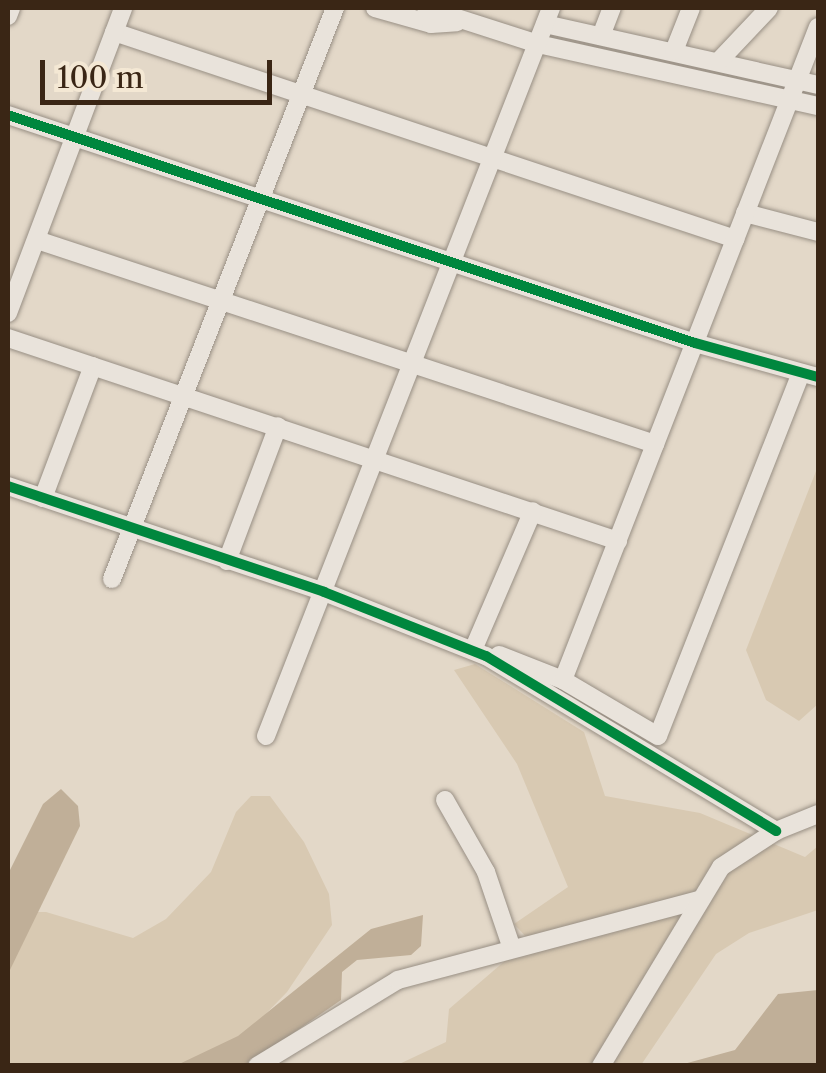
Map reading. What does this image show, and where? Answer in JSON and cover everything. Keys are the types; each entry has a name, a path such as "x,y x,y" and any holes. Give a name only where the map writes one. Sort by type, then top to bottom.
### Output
{"street":[{"path":"8,16 10,8"},
{"path":"8,313 123,8"},
{"path":"112,579 335,8"},
{"path":"375,8 431,24 467,21"},
{"path":"426,8 538,44 818,106"},
{"path":"601,36 612,8"},
{"path":"674,51 691,8"},
{"path":"718,62 769,8"},
{"path":"266,736 548,16 601,36 818,85"},
{"path":"563,680 818,27"},
{"path":"114,32 735,239"},
{"path":"8,115 696,342 810,375 658,736 563,680 490,651 480,653"},
{"path":"746,213 818,232"},
{"path":"37,240 655,444"},
{"path":"8,338 618,541"},
{"path":"44,498 92,366"},
{"path":"227,560 278,426"},
{"path":"8,486 324,592 480,653 776,830"},
{"path":"480,653 533,511"},
{"path":"445,800 486,872 512,949"},
{"path":"601,1066 722,868 776,830 818,814"},
{"path":"257,1066 398,980 699,900"}],"shaded area":[{"path":"818,466 818,704 799,721 766,700 746,650"},
{"path":"475,664 584,732 605,796 700,813 805,857 818,846 818,910 749,933 716,954 641,1065 395,1066 446,1042 449,1009 529,940 514,924 568,887 517,764 454,670"},
{"path":"61,789 78,806 80,826 8,974 8,874 43,804"},
{"path":"251,796 270,796 304,842 329,894 332,925 287,992 216,1065 8,1066 8,928 18,912 46,912 133,938 166,919 211,872 236,812"},
{"path":"423,915 421,946 411,955 357,960 342,972 341,1000 247,1065 175,1066 238,1036 371,929"},
{"path":"818,990 818,1065 680,1065 735,1050 778,994"}],"cycle path":[{"path":"8,115 695,343 818,377"},
{"path":"8,486 324,592 486,656 776,831"}]}
